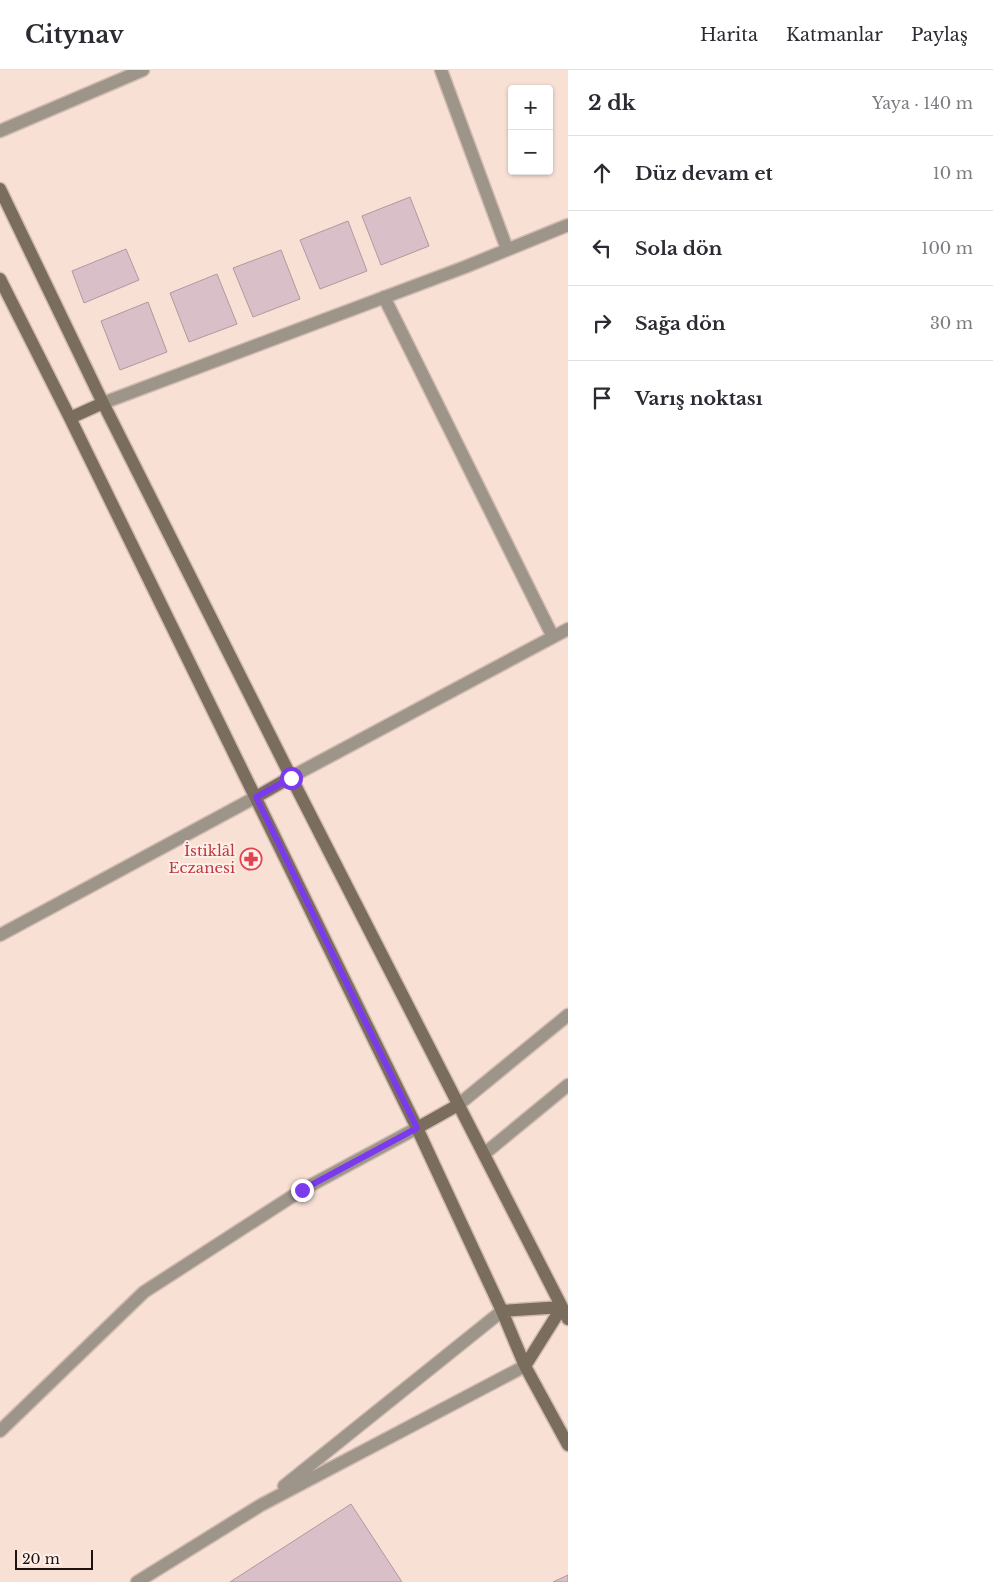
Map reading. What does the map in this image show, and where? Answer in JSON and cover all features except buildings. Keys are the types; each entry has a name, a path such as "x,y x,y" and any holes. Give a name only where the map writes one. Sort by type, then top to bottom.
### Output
{"main road":[{"path":"0,190 291,778 568,1319"},
{"path":"0,279 70,418 417,1128 502,1311 525,1366 568,1445"},
{"path":"70,418 104,403"},
{"path":"256,797 291,778"},
{"path":"417,1128 458,1104"},
{"path":"502,1311 562,1307"},
{"path":"525,1366 562,1307"}],"street":[{"path":"0,131 143,70"},
{"path":"441,70 507,250"},
{"path":"104,403 507,250 568,224"},
{"path":"384,297 553,637"},
{"path":"291,778 568,629"},
{"path":"0,935 256,797"},
{"path":"458,1104 568,1015"},
{"path":"484,1154 568,1085"},
{"path":"0,1431 144,1292 302,1190 417,1128"},
{"path":"261,1505 502,1311"},
{"path":"137,1582 261,1505 525,1366"}],"place":[{"name":"İstiklâl Eczanesi","path":"251,859"}],"route":[{"path":"291,778 256,797 417,1128 302,1190"}]}
